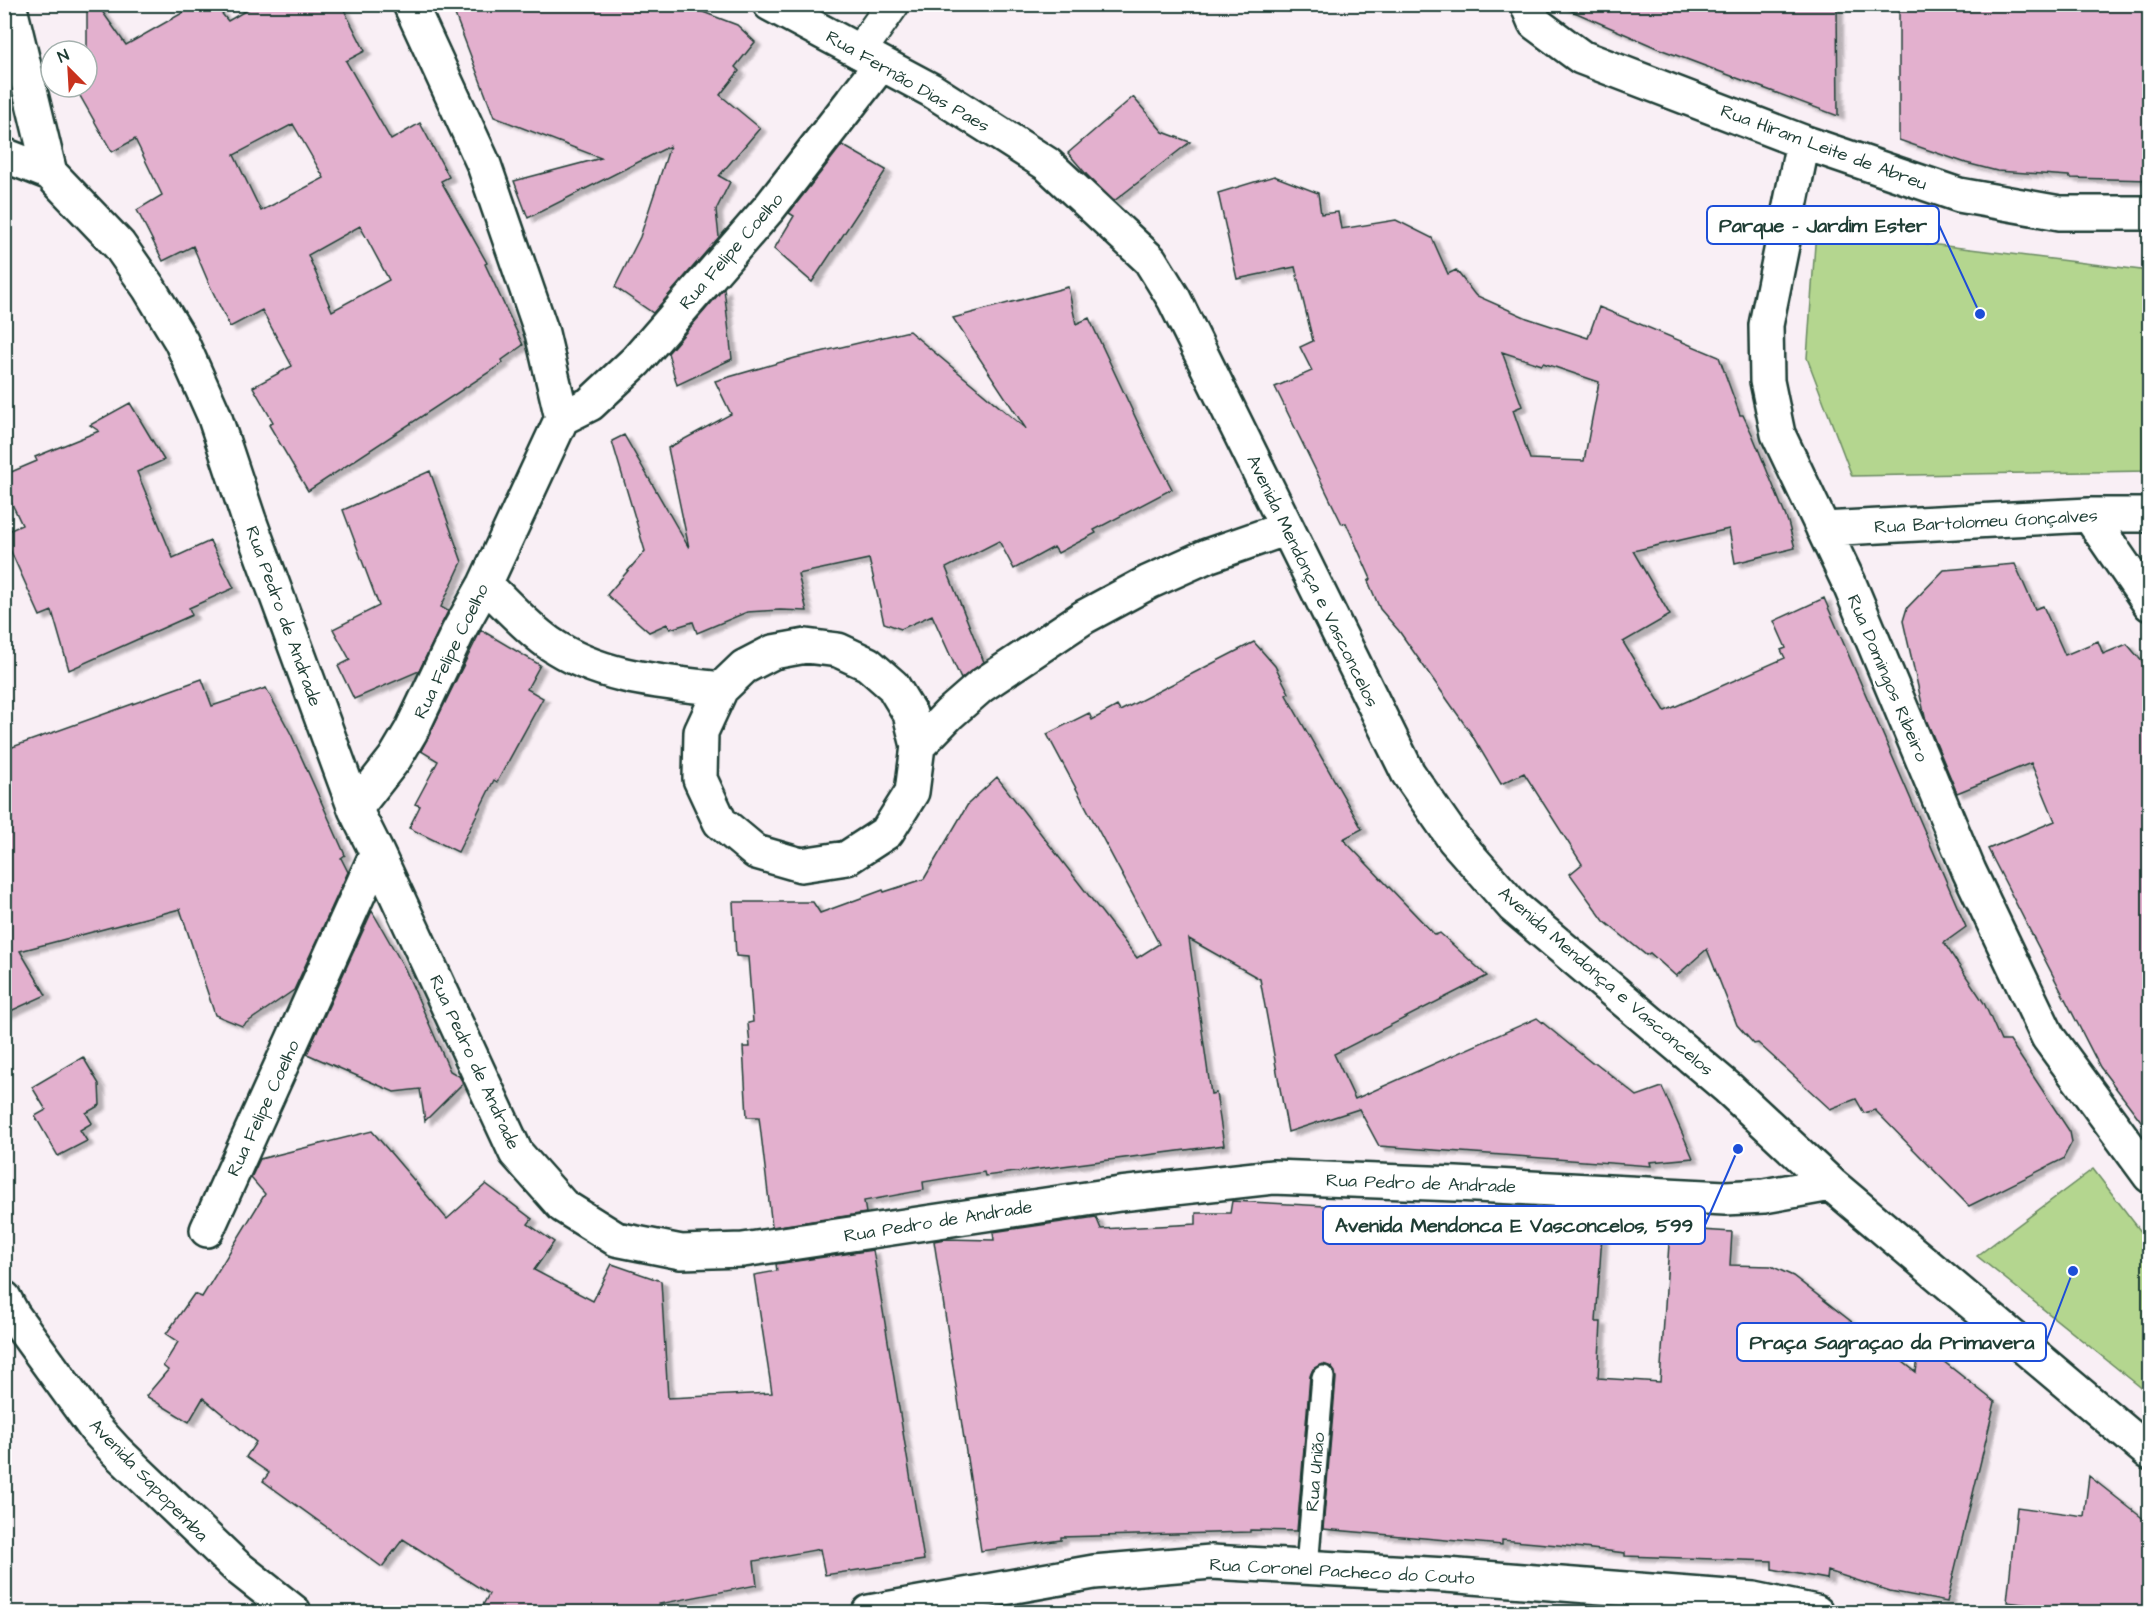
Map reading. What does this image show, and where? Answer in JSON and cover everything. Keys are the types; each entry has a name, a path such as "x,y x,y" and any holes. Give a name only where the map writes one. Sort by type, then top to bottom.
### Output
{"street":[{"path":"9,4 50,173"},
{"path":"410,4 484,165 542,333 562,418"},
{"name":"Rua Fernão Dias Paes","path":"770,4 931,90 1047,164 1150,260"},
{"path":"870,58 893,4"},
{"name":"Rua Hiram Leite de Abreu","path":"1527,4 1536,23 1581,57 1803,142 1959,195 2060,213 2150,213"},
{"name":"Rua Felipe Coelho","path":"355,809 395,758 411,731 458,632 484,584 562,418 590,404 636,361 770,207 870,58"},
{"name":"Rua Domingos Ribeiro","path":"1803,142 1766,325 1767,381 1778,434 1849,583 1969,871 2048,1037 2150,1176"},
{"path":"4,155 50,173"},
{"name":"Rua Pedro de Andrade","path":"50,173 119,245 149,288 181,341 214,414 249,520 355,809 516,1153 563,1206 616,1239 681,1252 743,1250 1120,1194 1273,1177 1725,1198 1764,1196 1831,1184"},
{"name":"Avenida Mendonça e Vasconcelos","path":"1150,260 1174,299 1408,773 1454,838 1514,907 1728,1088 1831,1184 2150,1453"},
{"path":"2089,515 2150,604"},
{"name":"Rua Bartolomeu Gonçalves","path":"1823,529 2089,515 2150,515"},
{"path":"918,746 981,686 1084,617 1149,582 1207,556 1287,528"},
{"path":"484,584 547,642 575,660 615,674 654,682 721,689"},
{"path":"806,646 838,650 868,664 893,686 910,714 918,746 912,792 887,832 847,858 801,865 756,852 720,822 700,779 701,732 721,689 744,667 773,652 806,646"},
{"name":"Rua Felipe Coelho","path":"207,1230 377,853"},
{"name":"Avenida Sapopemba","path":"4,1298 13,1315 95,1428 116,1451 237,1567 294,1612"},
{"name":"Rua Coronel Pacheco do Couto","path":"869,1612 1094,1572 1211,1562 1446,1575 1754,1599 1816,1612"}],"lane":[{"name":"Rua União","path":"1307,1567 1323,1377"}],"green space":[{"path":"1816,230 2149,271 2149,471 1852,476 1807,358"},
{"path":"2093,1169 2149,1242 2149,1394 1977,1256"}],"building":[{"path":"87,4 97,4 126,45 198,4 214,4 228,21 257,4 341,4 365,51 346,61 391,140 420,123 449,177 441,181 487,263 485,264 523,345 502,360 503,363 308,491 269,425 273,422 253,387 292,366 262,310 230,327 193,246 163,261 137,210 162,195 135,139 112,152 82,99 99,99 99,39 87,39","holes":["293,124 324,178 261,211 234,155","360,226 389,280 332,311 308,255"]},
{"path":"451,4 682,4 737,25 755,42 735,67 739,71 720,95 760,128 719,176 730,182 716,210 719,237 653,313 615,287 640,237 670,146 528,218 514,181 601,158 494,117"},
{"path":"1556,4 1837,4 1838,116 1657,48"},
{"path":"1899,4 2150,4 2150,180 2070,178 2069,176 1997,171 1899,140"},
{"path":"1133,97 1163,132 1190,142 1114,201 1068,153"},
{"path":"842,145 886,170 812,282 774,249 794,216 789,213"},
{"path":"1274,176 1318,193 1321,214 1338,212 1341,229 1396,220 1432,238 1448,274 1456,270 1475,295 1527,318 1588,338 1599,307 1719,357 1740,415 1743,415 1752,434 1788,522 1795,548 1735,563 1729,529 1633,551 1670,615 1623,642 1665,711 1785,658 1781,650 1786,648 1774,621 1824,598 1966,927 1944,943 1984,1003 2001,1041 2010,1041 2070,1132 2072,1142 2063,1159 1969,1206 1875,1110 1864,1113 1856,1099 1830,1109 1758,1043 1754,1044 1737,1025 1707,949 1676,976 1650,953 1646,955 1604,921 1570,874 1582,864 1524,773 1501,784 1470,732 1399,631 1380,609 1368,581 1371,579 1346,523 1342,524 1275,387 1312,371 1300,347 1313,341 1295,267 1237,279 1218,193","holes":["1502,352 1542,365 1543,363 1599,382 1584,461 1530,459 1513,410 1522,406"]},
{"path":"1068,287 1076,324 1089,318 1146,440 1172,489 1094,530 1096,533 1058,553 1054,547 1014,569 999,541 946,568 984,662 961,679 932,615 901,629 884,623 869,559 798,574 807,611 747,612 697,633 693,622 670,629 667,624 649,632 607,595 645,551 612,441 624,435 689,548 668,448 731,414 715,381 795,358 909,331 1026,429 953,318"},
{"path":"724,288 732,359 677,385 668,353"},
{"path":"130,403 164,460 137,472 173,558 210,541 234,588 189,608 192,615 69,670 52,611 40,616 4,536 4,533 22,525 4,487 4,475 37,461 35,457 99,431 90,425"},
{"path":"430,471 462,562 441,607 448,611 419,671 354,699 338,666 350,660 333,629 379,606 343,510"},
{"path":"2015,564 2035,609 2043,606 2065,655 2098,641 2103,654 2127,644 2150,671 2150,1133 2100,1067 1988,849 2055,821 2031,763 1957,793 1925,717 1903,621 1907,608 1944,570"},
{"path":"481,630 540,665 527,689 543,698 497,782 494,780 458,852 409,828 420,806 415,804 438,761 421,751"},
{"path":"1254,642 1275,666 1289,693 1286,695 1362,829 1343,839 1435,935 1440,933 1487,976 1334,1054 1355,1099 1537,1018 1637,1096 1662,1087 1693,1158 1650,1162 1651,1166 1379,1146 1359,1109 1288,1132 1260,979 1189,939 1211,1094 1216,1093 1224,1145 985,1176 984,1172 923,1182 924,1190 864,1201 866,1213 772,1227 759,1117 747,1117 743,1047 750,1047 748,1023 753,1022 748,957 736,956 733,902 813,902 820,913 883,890 884,892 924,879 968,804 997,777 1137,958 1159,944 1047,734 1089,713 1092,720 1117,706 1120,711"},
{"path":"202,679 212,706 266,688 291,734 345,855 341,858 348,872 294,990 242,1026 215,1015 180,909 20,951 46,995 4,1014 4,750"},
{"path":"372,911 405,969 450,1071 459,1076 463,1083 425,1121 420,1089 394,1092 307,1054"},
{"path":"83,1057 99,1084 100,1105 86,1113 92,1123 80,1130 87,1141 58,1156 35,1116 46,1110 32,1087"},
{"path":"372,1131 447,1219 486,1184 532,1219 528,1224 554,1242 534,1270 593,1301 612,1264 661,1281 668,1398 772,1393 754,1275 777,1271 776,1264 873,1250 924,1560 825,1575 820,1549 754,1561 757,1585 659,1604 659,1606 619,1612 479,1612 489,1594 403,1539 382,1567 263,1481 269,1473 246,1457 256,1442 203,1398 189,1422 146,1396 168,1370 163,1366 178,1342 166,1334 194,1294 202,1297 265,1194 251,1178 260,1159"},
{"path":"1232,1201 1603,1221 1596,1322 1601,1322 1598,1378 1660,1382 1670,1228 1732,1232 1730,1265 1771,1266 1793,1276 1916,1372 1920,1343 1995,1402 1947,1602 1890,1591 1828,1571 1827,1579 1772,1569 1772,1561 1625,1556 1625,1553 1558,1545 1502,1540 1502,1545 1323,1529 1336,1378 1331,1367 1323,1364 1313,1369 1310,1376 1297,1531 1250,1530 1250,1532 1061,1537 1061,1540 981,1551 934,1241 945,1239 994,1240 993,1232 1096,1217 1101,1229 1196,1224 1196,1213 1230,1213"},
{"path":"2089,1476 2150,1524 2150,1612 2036,1612 2037,1606 2007,1602 2017,1507 2084,1516"}],"place":[{"name":"Parque - Jardim Ester","path":"1980,314"},
{"name":"Avenida Mendonca E Vasconcelos, 599","path":"1738,1149"},
{"name":"Praça Sagraçao da Primavera","path":"2073,1271"}]}
